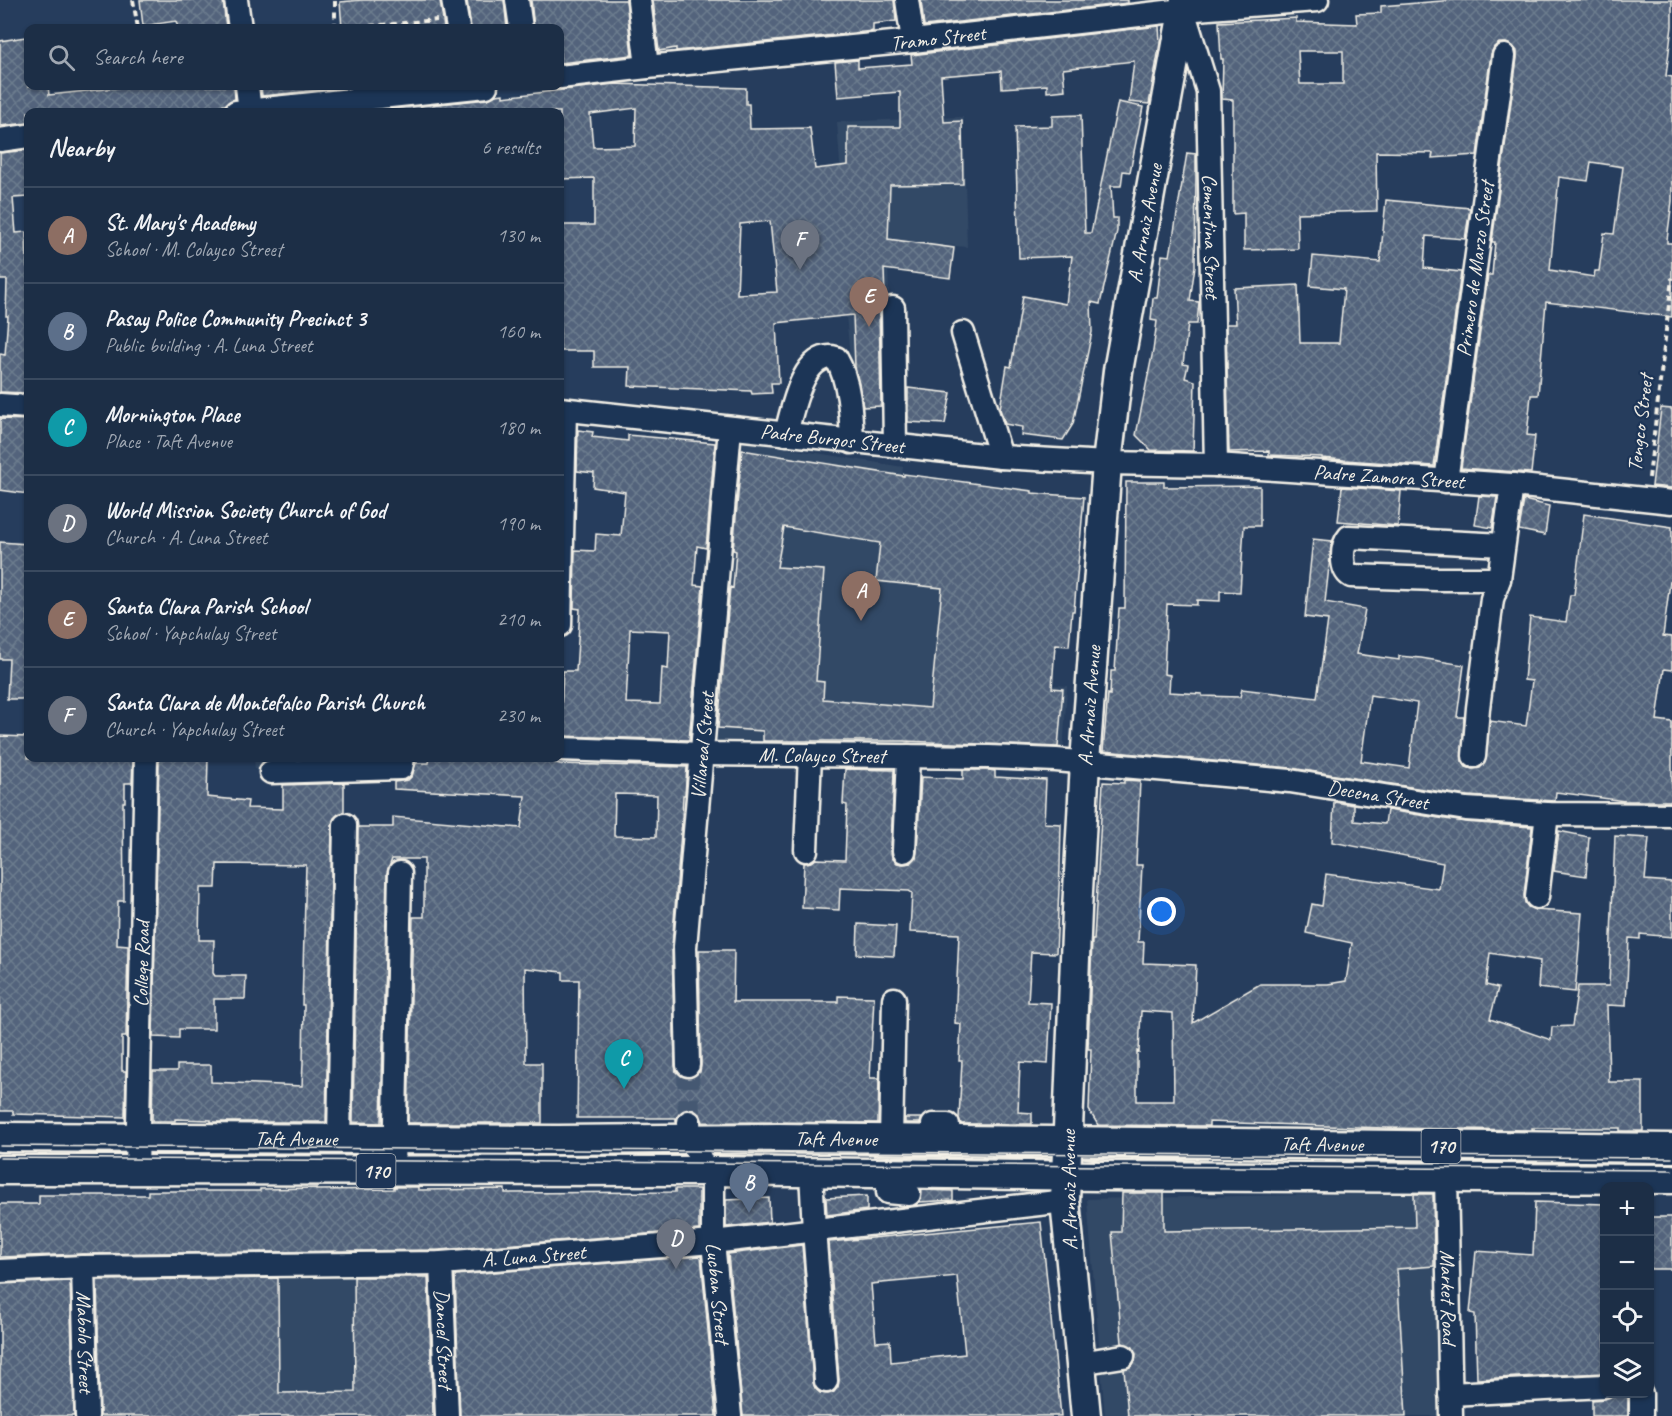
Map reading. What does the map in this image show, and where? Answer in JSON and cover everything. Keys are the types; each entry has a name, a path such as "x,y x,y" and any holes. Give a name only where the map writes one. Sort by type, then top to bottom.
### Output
{"main road":[{"name":"A. Arnaiz Avenue","path":"1086,1416 1066,1188 1085,762 1107,463 1118,371 1184,5"},
{"name":"Taft Avenue","path":"0,1137 395,1139 689,1131 891,1140 941,1132 1067,1141 1672,1148"},
{"name":"Taft Avenue","path":"0,1170 888,1172 1066,1188 1446,1177 1606,1182"},
{"name":"Taft Avenue","path":"1646,1182 1672,1179"}],"street":[{"path":"236,0 239,24"},
{"path":"517,0 520,24"},
{"path":"639,0 646,67"},
{"path":"907,0 913,41"},
{"name":"Tramo Street","path":"564,77 913,41 1184,5 1317,0"},
{"name":"Cementina Street","path":"1184,5 1208,91 1216,465"},
{"name":"Primero de Marzo Street","path":"1446,481 1504,56"},
{"path":"244,108 246,90"},
{"path":"279,108 439,90"},
{"path":"0,140 24,137"},
{"path":"892,308 895,446"},
{"path":"963,333 1001,457"},
{"path":"786,434 798,390 808,371 820,357 828,356 836,358 843,369 850,411 852,442"},
{"path":"0,405 24,407"},
{"name":"Padre Burgos Street","path":"564,410 1001,457 1107,463"},
{"name":"Villareal Street","path":"688,1065 685,947 730,428"},
{"name":"Padre Zamora Street","path":"1107,463 1216,465 1512,485 1672,502"},
{"path":"1474,756 1492,599 1499,579 1512,485"},
{"path":"1499,579 1351,576 1343,568 1345,542 1349,537 1503,545"},
{"name":"M. Colayco Street","path":"564,749 703,754 989,757 1085,762"},
{"path":"806,850 810,755"},
{"path":"904,851 908,756"},
{"name":"College Road","path":"137,1170 146,762"},
{"path":"271,772 401,768 402,762"},
{"name":"Decena Street","path":"1085,762 1290,781 1466,809 1547,814 1672,814"},
{"path":"1537,897 1547,814"},
{"path":"339,1139 345,825"},
{"path":"394,1171 400,873"},
{"path":"891,1140 894,999"},
{"path":"689,1131 708,1171"},
{"path":"1638,1148 1638,1182"},
{"name":"Lucban Street","path":"708,1171 713,1183 713,1242 730,1416"},
{"path":"811,1172 826,1380"},
{"path":"888,1172 888,1192 909,1194"},
{"name":"Market Road","path":"1446,1177 1451,1405"},
{"name":"A. Luna Street","path":"0,1271 83,1266 441,1263 713,1242 814,1230 1066,1188"},
{"name":"Dancel Street","path":"441,1263 447,1416"},
{"name":"Mabolo Street","path":"83,1266 87,1416"},
{"path":"1080,1363 1123,1356"},
{"path":"1451,1405 1600,1387"},
{"path":"1641,1398 1641,1416"}],"path":[{"path":"133,0 137,24"},
{"path":"335,0 335,24"},
{"path":"385,24 456,16"},
{"name":"Tengco Street","path":"1646,500 1672,278"}],"shaded area":[{"path":"963,117 967,247 887,240 893,407 855,408 838,232 845,230 837,122"},
{"path":"737,440 903,467 893,543 1008,563 997,680 1067,686 1063,753 710,748"},
{"path":"254,762 301,762 301,768 255,769"},
{"path":"1453,1192 1462,1416 1105,1416 1087,1199"},
{"path":"400,1272 403,1416 200,1416 198,1277"}],"building":[{"path":"140,0 223,0 226,24 177,24 176,21 143,24"},
{"path":"440,0 443,24 342,24 340,2"},
{"path":"467,0 504,0 507,24 470,24"},
{"path":"531,0 626,0 632,55 564,63 564,24 534,24"},
{"path":"653,0 894,0 896,21 873,24 873,31 659,51"},
{"path":"921,0 1128,0 1128,3 924,26"},
{"path":"1454,0 1672,0 1672,26 1666,76 1672,77 1672,201 1667,243 1672,243 1672,317 1546,302 1538,395 1531,395 1527,435 1535,436 1531,473 1461,468 1488,275 1492,275 1495,242 1492,242 1517,58 1517,51 1513,46 1499,43 1491,54 1477,155 1432,158 1433,153 1376,152 1377,211 1297,213 1298,249 1244,250 1244,213 1233,214 1233,100 1222,99 1223,59 1221,59 1219,22 1296,18 1296,22 1357,24 1356,14 1381,13 1381,6","holes":["1298,51 1343,51 1343,84 1300,84","1591,162 1623,167 1614,234 1604,233 1599,271 1595,271 1594,277 1550,270 1559,177 1588,181"]},
{"path":"1159,26 1160,43 1149,104 1129,102 1134,61 1063,69 1065,90 1047,92 1047,85 1002,88 1001,71 941,76 944,122 962,121 963,184 890,185 888,239 954,248 950,278 884,269 885,297 879,308 881,406 863,407 855,367 853,315 776,323 779,383 771,383 772,393 752,394 751,391 629,386 630,367 594,367 594,351 564,351 564,225 594,225 594,178 564,179 564,108 400,108 487,99 503,94 503,97 614,84 746,88 750,129 810,128 815,169 848,165 848,127 900,127 900,92 838,97 835,62 858,60 858,68 912,64 911,55","holes":["636,108 635,146 593,147 590,114","770,221 777,292 737,294 740,224"]},
{"path":"24,37 24,90 48,90 49,95 96,90 234,90 235,99 225,105 202,108 24,108 24,123 0,126 0,41"},
{"path":"261,90 321,90 262,96"},
{"path":"1118,102 1143,107 1130,172 1123,171 1121,186 1111,186 1113,218 1117,218 1117,231 1100,304 1091,302 1092,332 1073,424 1063,440 1021,435 1022,427 1005,424 1000,409 1007,366 1011,367 1023,296 1066,304 1072,256 1019,258 1015,127 1052,126 1052,116 1081,115 1085,233 1091,233"},
{"path":"24,150 24,197 13,198 16,233 24,232 24,393 0,392 0,354 5,355 8,316 6,316 7,280 0,280 0,153"},
{"path":"1187,153 1196,154 1195,266 1190,301 1199,302 1197,324 1188,324 1183,364 1188,365 1185,378 1195,381 1193,451 1151,450 1136,435 1157,321 1151,320 1153,298 1157,298 1162,255 1170,256"},
{"path":"1386,200 1470,208 1465,239 1426,236 1424,268 1461,272 1434,466 1269,455 1269,451 1229,452 1226,324 1236,324 1234,288 1298,285 1300,343 1339,343 1344,289 1310,286 1313,256 1380,262"},
{"path":"908,388 951,393 945,424 908,422"},
{"path":"1661,408 1672,409 1672,488 1652,486"},
{"path":"0,419 24,420 24,493 0,490"},
{"path":"578,430 593,432 592,437 628,441 628,435 715,443 706,548 697,546 694,585 703,586 689,740 564,736 564,671 576,671 580,609 574,608 575,550 595,551 596,534 621,536 625,492 593,487 594,473 577,471","holes":["630,629 670,631 668,669 662,668 660,704 626,703"]},
{"path":"742,450 904,476 904,474 1032,491 1032,493 1084,497 1069,646 1055,645 1052,688 1063,689 1058,747 903,741 763,741 763,731 718,728 730,587 733,588 736,551 733,550","holes":["784,527 880,543 876,581 942,588 930,708 823,699 824,682 816,681 824,570 777,567"]},
{"path":"1126,482 1164,482 1164,487 1260,486 1260,526 1244,526 1240,592 1220,591 1220,601 1197,600 1197,605 1167,604 1164,674 1170,675 1169,692 1240,697 1242,689 1317,698 1328,620 1305,617 1313,539 1332,541 1325,602 1365,609 1357,654 1399,660 1399,656 1421,658 1464,665 1457,717 1464,717 1462,761 1466,767 1480,768 1485,763 1490,721 1526,726 1532,681 1524,680 1530,617 1566,622 1570,595 1574,595 1584,514 1672,527 1672,583 1670,582 1663,636 1672,637 1672,670 1664,669 1657,720 1672,722 1672,801 1625,801 1556,792 1555,801 1467,796 1291,768 1103,751 1111,671 1115,671 1119,608 1125,608","holes":["1370,695 1417,703 1409,768 1361,761"]},
{"path":"1342,487 1401,491 1398,526 1338,521"},
{"path":"1479,496 1497,497 1492,528 1475,525"},
{"path":"1524,500 1549,506 1545,535 1519,530"},
{"path":"0,542 24,544 24,699 7,699 9,659 0,659"},
{"path":"0,736 24,737 24,762 133,762 132,783 125,783 125,802 123,802 124,901 118,901 117,945 128,946 126,1037 122,1037 122,1071 126,1071 125,1117 13,1114 13,1111 0,1111"},
{"path":"159,762 208,762 207,797 248,801 247,808 283,809 283,785 344,783 344,812 334,818 332,825 326,1122 211,1122 211,1120 175,1119 175,1121 152,1121 153,1071 177,1071 177,1065 211,1065 211,1082 302,1086 306,865 217,864 216,888 200,888 199,940 214,940 213,973 215,976 246,976 245,999 214,999 214,1029 179,1029 179,1038 153,1037"},
{"path":"551,762 687,767 672,946 676,1072 681,1077 689,1078 695,1077 700,1072 699,950 734,950 733,1002 838,1002 838,996 874,997 870,1078 879,1078 878,1123 703,1122 696,1110 689,1109 681,1111 676,1122 676,1118 577,1118 579,980 563,980 563,972 525,968 526,1063 542,1063 542,1123 408,1123 413,917 424,917 424,859 392,859 387,873 381,1123 353,1122 358,827 393,827 393,817 521,828 525,796 394,789 394,782 408,780 412,776 416,763","holes":["615,794 657,795 656,837 614,836"]},
{"path":"845,769 894,770 891,850 892,858 897,863 903,864 911,863 916,858 921,777 963,779 963,770 989,770 995,771 995,777 1046,780 1044,823 1061,824 1060,868 1056,953 1031,952 1028,1002 1051,1003 1048,1064 1020,1062 1018,1112 1032,1113 1032,1124 961,1124 959,1118 962,1061 959,1061 961,1024 955,1023 959,934 910,932 912,893 909,891 840,888 839,910 802,908 804,863 816,859 845,860 847,805 843,804"},
{"path":"1124,780 1140,781 1136,865 1142,865 1138,942 1144,942 1143,963 1196,965 1193,1023 1260,984 1328,984 1346,981 1352,943 1306,933 1312,904 1322,906 1326,874 1439,889 1443,863 1332,842 1334,802 1354,805 1354,821 1385,824 1387,810 1465,822 1532,827 1525,903 1535,910 1582,913 1575,992 1538,988 1540,961 1490,953 1486,985 1498,988 1490,1019 1551,1040 1552,1027 1572,1026 1578,986 1609,986 1615,836 1649,838 1645,880 1672,882 1672,937 1640,934 1640,939 1629,938 1626,1006 1607,1005 1609,1082 1643,1082 1643,1131 1620,1131 1620,1128 1532,1128 1532,1130 1384,1128 1209,1122 1209,1126 1098,1125 1089,1110 1091,1049 1088,1049 1092,940 1094,940 1103,782 1124,783","holes":["1141,1011 1173,1013 1174,1101 1137,1101 1137,1051 1139,1052"]},
{"path":"1559,831 1589,837 1586,876 1554,871"},
{"path":"858,924 896,926 894,956 857,954"},
{"path":"905,1118 922,1118 920,1123 905,1123"},
{"path":"873,1156 1050,1158 1050,1159"},
{"path":"1083,1158 1208,1159 1098,1160"},
{"path":"394,1187 418,1187 418,1190 505,1189 505,1193 675,1192 675,1189 699,1189 699,1230 440,1250 0,1257 0,1204 39,1204 39,1195 148,1195 148,1191 394,1189"},
{"path":"922,1190 953,1191 953,1200 920,1202"},
{"path":"1122,1193 1164,1193 1164,1231 1415,1227 1414,1194 1433,1194 1434,1266 1397,1269 1406,1416 1128,1416 1124,1369 1132,1366 1136,1354 1133,1347 1122,1343 1112,1232 1121,1232"},
{"path":"867,1196 867,1210 827,1215 826,1198"},
{"path":"769,1198 770,1222 726,1227 726,1200"},
{"path":"1535,1202 1600,1204 1600,1373 1477,1379 1475,1314 1470,1313 1476,1251 1533,1255"},
{"path":"1654,1217 1672,1217 1672,1269 1654,1269"},
{"path":"1041,1222 1061,1416 743,1416 728,1254 802,1245 813,1382 820,1393 828,1394 834,1392 838,1387 839,1380 829,1242","holes":["957,1276 965,1354 891,1362 890,1341 876,1342 871,1284"]},
{"path":"701,1256 716,1416 460,1416 455,1275"},
{"path":"354,1277 428,1277 433,1416 100,1416 97,1280 278,1278 279,1393 355,1392"},
{"path":"70,1281 74,1416 0,1416 0,1284"},
{"path":"1628,1398 1628,1416 1592,1416 1592,1400"}],"tunnel":[{"path":"688,1065 689,1122"}],"tram line":[{"path":"0,1146 1672,1158"},
{"path":"0,1158 1672,1170"}],"place":[{"name":"Santa Clara de Montefalco Parish Church","path":"800,270"},
{"name":"Santa Clara Parish School","path":"869,327"},
{"name":"St. Mary's Academy","path":"861,621"},
{"name":"Mornington Place","path":"624,1089"},
{"name":"Pasay Police Community Precinct 3","path":"749,1213"},
{"name":"World Mission Society Church of God","path":"676,1269"}]}
